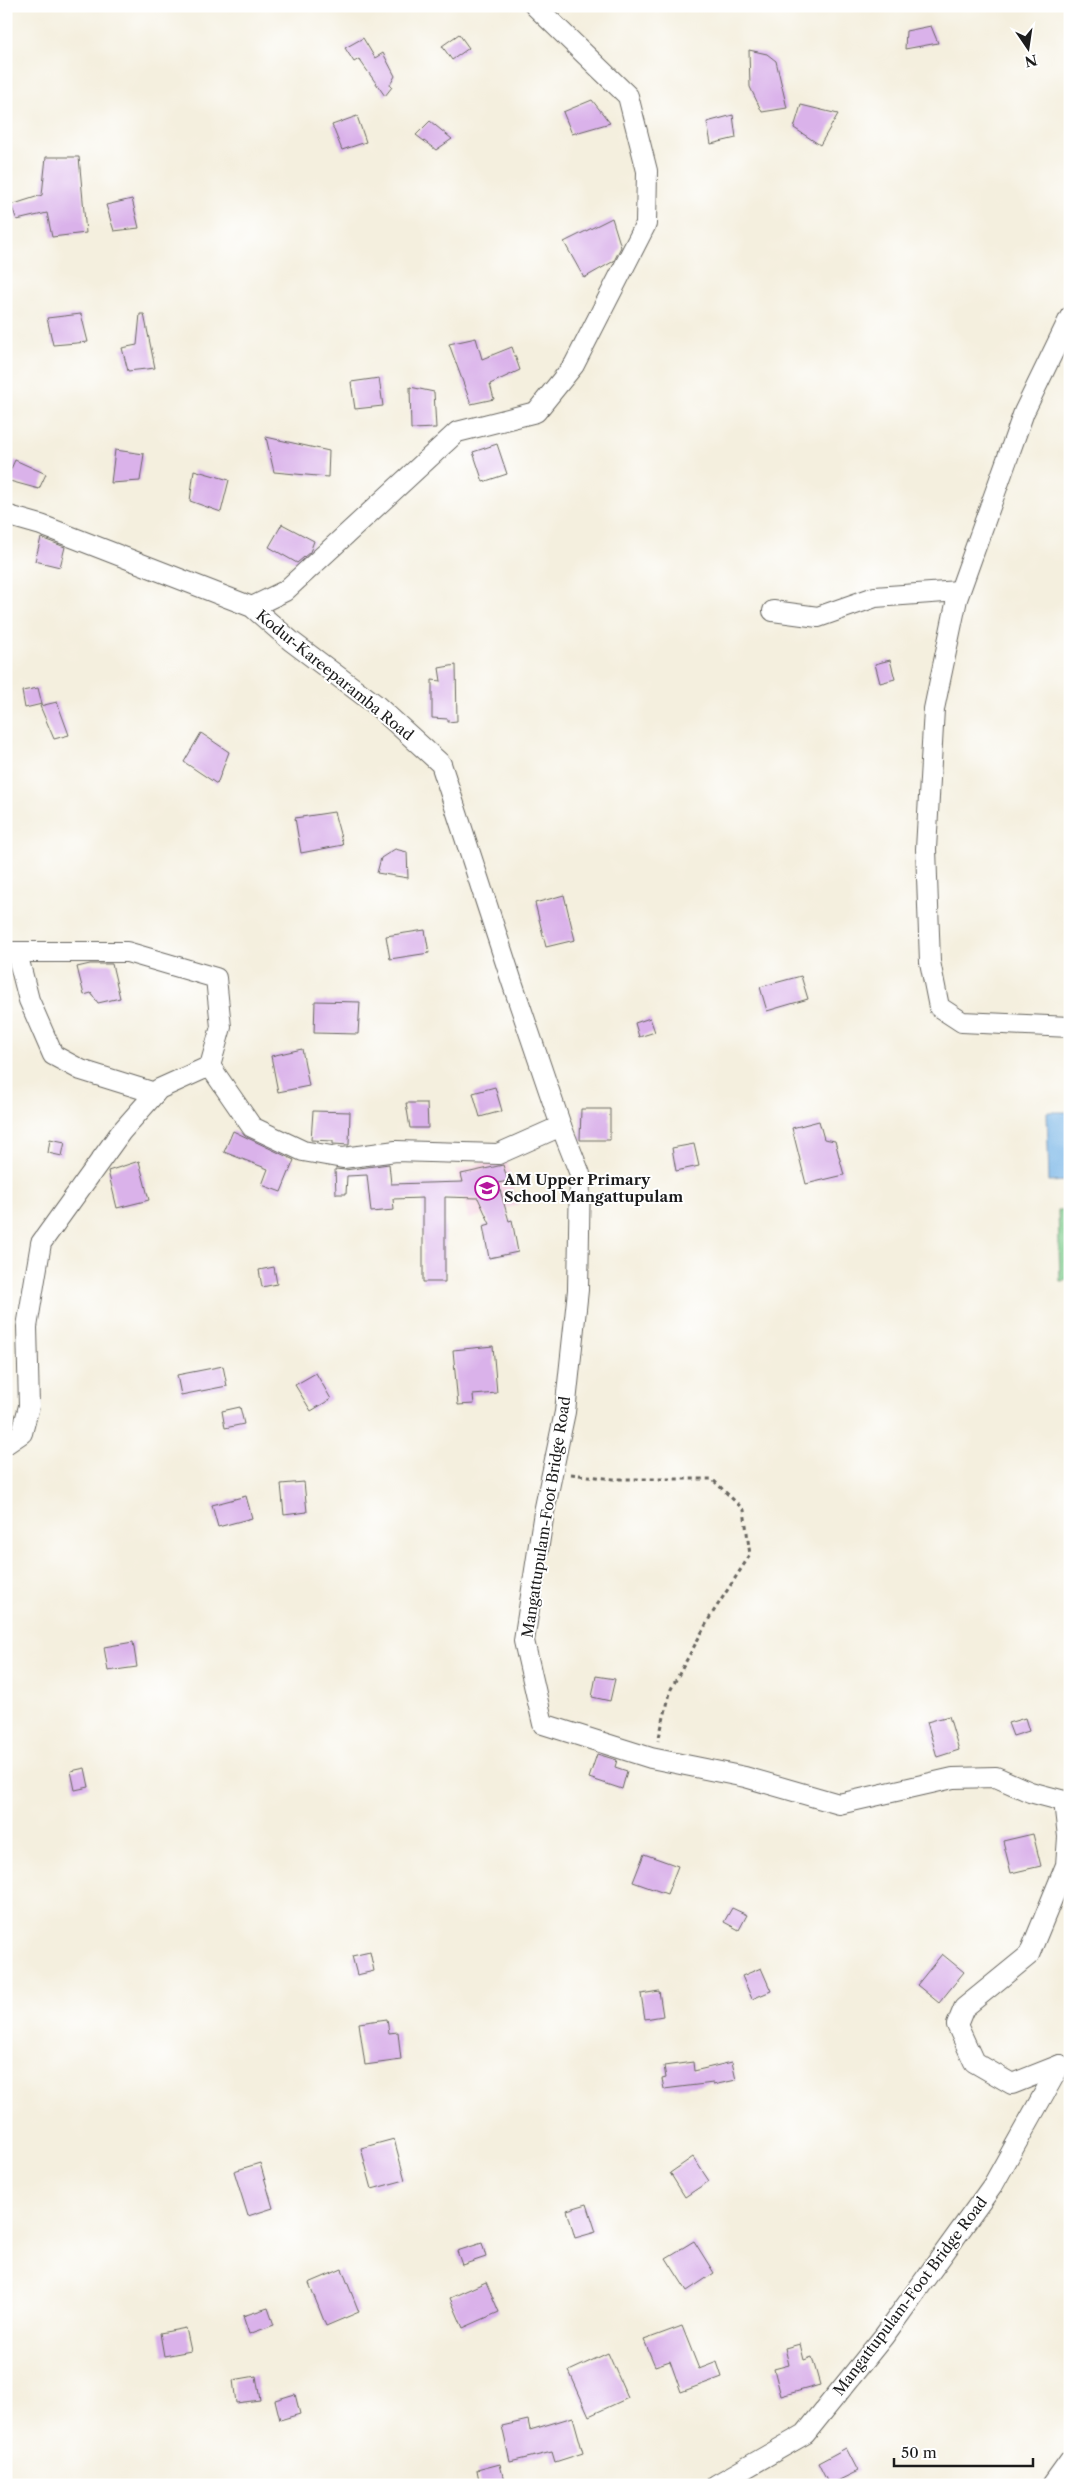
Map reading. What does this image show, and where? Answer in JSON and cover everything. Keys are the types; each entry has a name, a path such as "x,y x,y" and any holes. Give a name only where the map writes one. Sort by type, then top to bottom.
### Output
{"street":[{"path":"252,607 285,591 457,432 536,412 574,365 646,224 647,171 628,96 535,6"},
{"path":"1070,317 1024,412 959,591 934,709 926,849 930,962 939,1007 962,1022 1070,1027"},
{"name":"Kodur-Kareeparamba Road","path":"6,515 41,525 252,607 291,641 376,704 441,764 561,1126"},
{"path":"773,611 818,617 876,597 959,591"},
{"path":"6,1444 22,1433 29,1406 27,1327 41,1243 121,1132 155,1094 159,1089 210,1066 221,1027 216,978 126,952 12,952 29,1000 53,1056 82,1070 155,1094"},
{"path":"210,1066 252,1127 303,1151 343,1158 396,1151 498,1154 561,1126"},
{"name":"Mangattupulam-Foot Bridge Road","path":"561,1126 580,1174 578,1280 565,1412 544,1512 524,1641 543,1724 654,1759 745,1777 839,1804 953,1778 996,1778 1030,1792 1067,1801 1068,1837 1066,1866 1029,1955 964,2008 957,2025 974,2062 1012,2084 1060,2065 993,2185 884,2336 805,2434 716,2485"},
{"path":"1052,2485 1070,2460"}],"path":[{"path":"552,1471 613,1479 712,1479 744,1510 750,1555 710,1617 671,1689 654,1759"}],"shaded area":[{"name":"AM Upper Primary School Mangattupulam","path":"506,1157 518,1205 469,1219 456,1170"}],"green space":[{"path":"1058,1210 1070,1210 1070,1280 1060,1281"}],"water":[{"path":"1047,1112 1070,1112 1070,1181 1049,1182"}],"building":[{"path":"931,26 938,43 905,49 906,31"},
{"path":"459,34 469,48 452,60 442,46"},
{"path":"363,38 375,58 383,53 395,76 390,85 392,87 385,96 359,59 354,62 345,48"},
{"path":"749,50 767,54 776,61 787,108 762,112 750,87"},
{"path":"592,100 610,123 572,134 563,112"},
{"path":"801,105 838,114 820,145 794,128"},
{"path":"733,115 736,138 711,144 707,122"},
{"path":"357,116 366,142 342,150 332,125"},
{"path":"430,121 452,139 436,150 416,135"},
{"path":"46,157 79,157 86,233 52,237 47,213 17,220 11,205 42,195"},
{"path":"132,199 139,228 114,231 106,205"},
{"path":"612,218 621,247 614,261 584,278 564,242"},
{"path":"81,314 88,342 53,345 47,318"},
{"path":"140,314 144,314 155,368 128,371 122,348 137,345"},
{"path":"476,338 482,359 512,347 520,370 490,384 494,399 471,404 449,344"},
{"path":"379,378 383,406 355,409 351,382"},
{"path":"410,387 434,392 436,428 411,429"},
{"path":"266,437 329,451 328,477 274,472"},
{"path":"497,444 507,474 483,482 473,452"},
{"path":"115,450 144,454 140,481 111,483"},
{"path":"15,460 46,474 39,489 6,480"},
{"path":"194,470 229,480 221,512 190,501"},
{"path":"282,524 314,541 310,552 297,563 269,547"},
{"path":"41,538 65,547 60,567 35,561"},
{"path":"890,660 895,679 880,683 875,664"},
{"path":"456,665 457,721 448,722 448,719 432,718 432,680 441,681 439,668"},
{"path":"38,688 42,704 25,708 22,691"},
{"path":"57,702 69,735 54,739 40,706"},
{"path":"201,733 229,752 217,784 184,762"},
{"path":"334,812 343,845 301,853 295,818"},
{"path":"395,849 407,852 408,878 377,873 381,858"},
{"path":"564,895 575,940 546,947 535,903"},
{"path":"425,930 429,953 390,959 386,936"},
{"path":"90,964 112,964 120,998 98,1003 91,993 84,995 77,967"},
{"path":"801,976 808,999 767,1011 760,987"},
{"path":"315,1001 360,1002 358,1034 314,1033"},
{"path":"650,1018 655,1032 639,1037 635,1023"},
{"path":"302,1049 309,1086 278,1092 271,1056"},
{"path":"495,1087 502,1111 480,1117 473,1093"},
{"path":"406,1103 427,1103 428,1128 410,1128"},
{"path":"581,1109 610,1109 610,1140 580,1140"},
{"path":"313,1111 350,1112 349,1145 333,1144 333,1141 311,1140"},
{"path":"819,1121 824,1139 835,1141 844,1175 806,1184 792,1128"},
{"path":"233,1131 294,1160 281,1192 262,1185 268,1169 224,1152"},
{"path":"50,1139 65,1142 62,1156 48,1153"},
{"path":"694,1144 699,1166 676,1171 672,1148"},
{"path":"139,1161 149,1200 117,1208 108,1171"},
{"path":"389,1164 391,1184 463,1182 461,1174 503,1165 508,1181 498,1183 509,1221 512,1220 518,1252 489,1258 483,1226 490,1224 478,1198 445,1197 445,1282 423,1282 423,1198 393,1199 394,1210 371,1212 367,1175 347,1176 346,1194 336,1194 335,1169 345,1170"},
{"path":"274,1267 277,1284 262,1287 259,1270"},
{"path":"493,1346 497,1393 473,1395 474,1404 458,1405 453,1350"},
{"path":"223,1366 227,1386 181,1395 177,1375"},
{"path":"316,1373 331,1399 311,1411 295,1385"},
{"path":"240,1407 244,1424 225,1428 222,1411"},
{"path":"304,1482 307,1512 284,1515 281,1484"},
{"path":"246,1496 252,1518 218,1527 212,1505"},
{"path":"133,1642 137,1667 108,1671 104,1647"},
{"path":"596,1676 615,1679 610,1701 592,1697"},
{"path":"949,1716 959,1750 937,1757 927,1722"},
{"path":"1025,1718 1029,1731 1013,1736 1008,1723"},
{"path":"597,1754 617,1760 615,1767 627,1771 622,1789 589,1778"},
{"path":"85,1768 89,1787 75,1790 71,1771"},
{"path":"1033,1834 1041,1866 1011,1873 1003,1841"},
{"path":"644,1854 678,1866 667,1894 633,1882"},
{"path":"732,1908 747,1915 739,1930 724,1922"},
{"path":"370,1952 374,1971 357,1975 352,1956"},
{"path":"942,1954 964,1972 939,2003 917,1985"},
{"path":"761,1968 771,1991 752,1999 742,1976"},
{"path":"659,1991 663,2016 645,2019 641,1994"},
{"path":"387,2019 389,2033 398,2032 401,2060 365,2065 359,2023"},
{"path":"693,2062 694,2071 732,2062 736,2080 713,2085 713,2083 664,2089 662,2079 666,2078 664,2066"},
{"path":"394,2139 405,2180 372,2189 361,2148"},
{"path":"693,2157 709,2181 685,2197 670,2173"},
{"path":"260,2163 273,2208 248,2216 234,2171"},
{"path":"587,2204 596,2232 575,2238 567,2210"},
{"path":"694,2241 714,2273 687,2291 666,2258"},
{"path":"482,2243 486,2257 462,2265 457,2251"},
{"path":"342,2269 359,2312 326,2326 309,2283"},
{"path":"486,2282 499,2312 463,2328 450,2298"},
{"path":"268,2308 274,2325 249,2334 243,2316"},
{"path":"682,2326 699,2369 717,2362 722,2377 681,2392 670,2361 655,2366 644,2340"},
{"path":"186,2328 191,2351 164,2356 160,2333"},
{"path":"800,2344 804,2360 812,2357 820,2385 781,2396 774,2369 789,2365 785,2348"},
{"path":"608,2353 628,2398 589,2416 569,2371"},
{"path":"256,2376 260,2400 236,2403 233,2380"},
{"path":"295,2394 300,2414 280,2420 275,2400"},
{"path":"573,2417 583,2453 555,2462 552,2452 510,2462 502,2426 528,2420 530,2430"},
{"path":"846,2448 858,2471 829,2485 818,2463"},
{"path":"500,2464 505,2485 480,2485 477,2470"}],"place":[{"name":"AM Upper Primary School Mangattupulam","path":"487,1188"}]}
